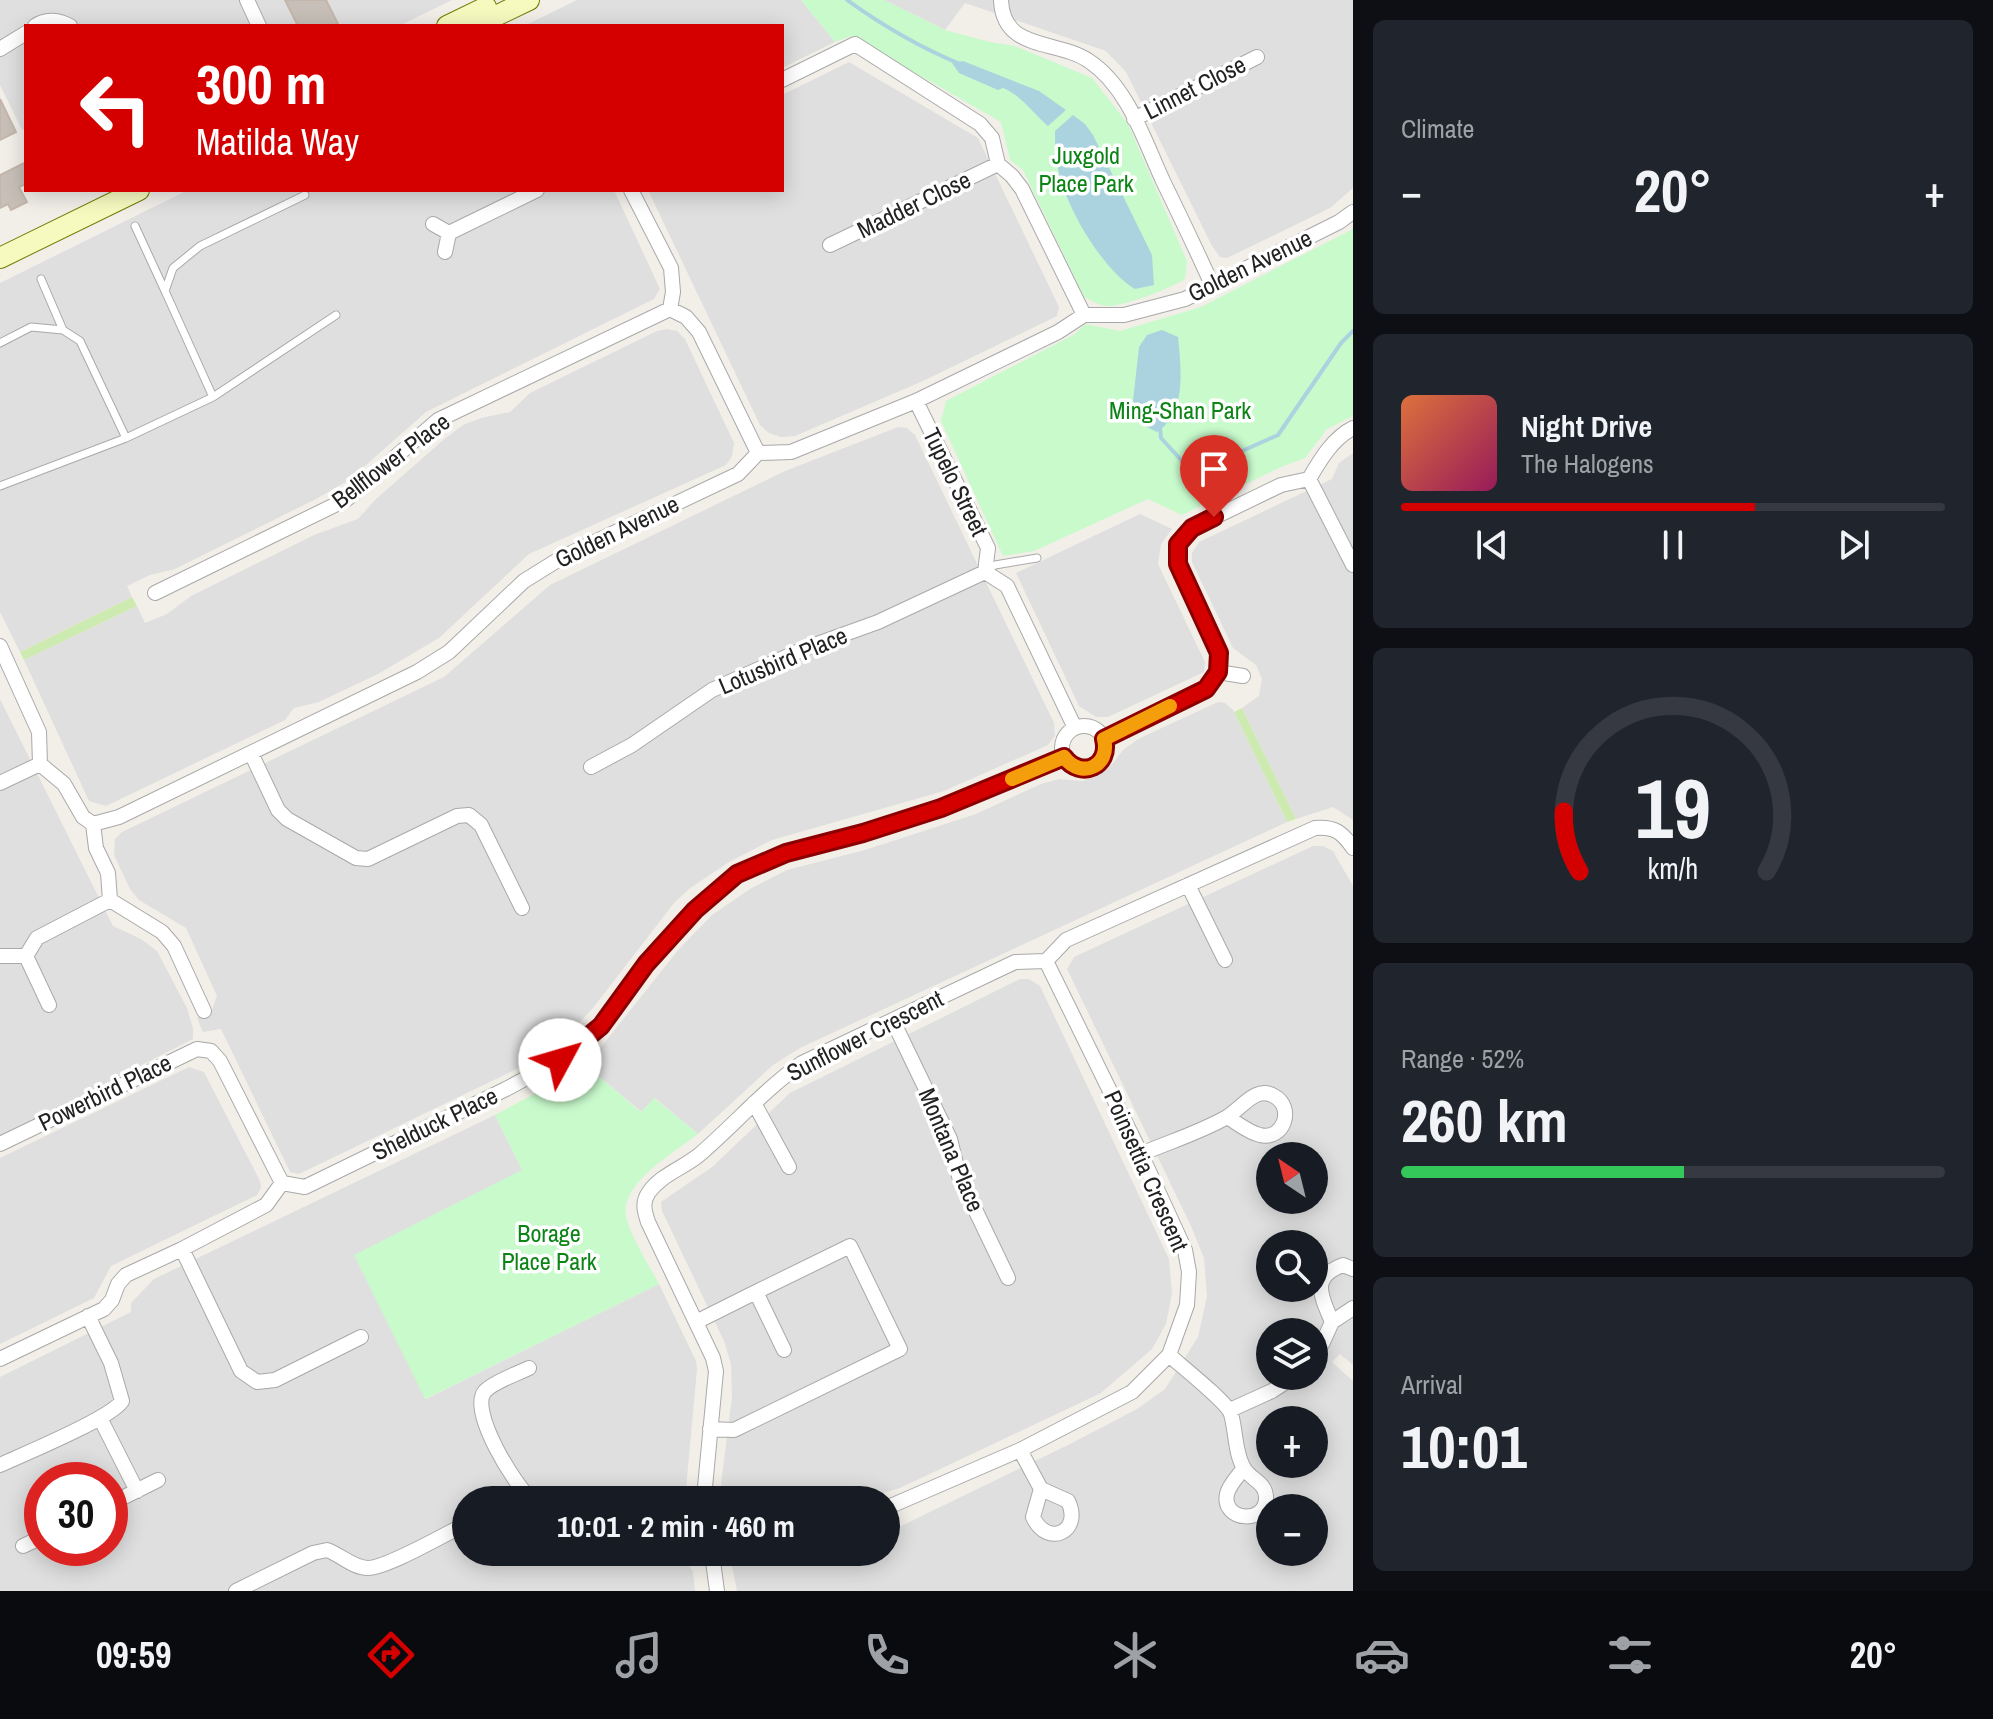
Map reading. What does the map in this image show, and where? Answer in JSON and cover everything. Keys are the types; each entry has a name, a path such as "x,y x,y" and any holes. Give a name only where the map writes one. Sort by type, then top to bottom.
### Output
{"street":[{"path":"247,0 258,24"},
{"path":"451,24 500,0"},
{"path":"479,24 529,0"},
{"path":"1001,0 1002,14 1015,34 1088,60 1114,84 1134,119 1213,287"},
{"path":"38,24 59,20 66,24"},
{"path":"0,49 24,34"},
{"path":"632,192 671,268 673,292 670,309 686,317 699,332 758,453 791,452 916,401 1058,332 1084,315 1022,189 998,164 992,138 980,124 855,44 784,79"},
{"name":"Linnet Close","path":"1134,119 1257,57"},
{"name":"Madder Close","path":"830,245 998,164"},
{"path":"0,244 107,192"},
{"path":"0,258 135,192"},
{"path":"449,233 533,192"},
{"name":"Golden Avenue","path":"1084,315 1124,315 1185,299 1339,222 1353,212"},
{"path":"433,224 449,233"},
{"path":"445,252 449,233"},
{"name":"Bellflower Place","path":"155,593 347,499 438,420 670,309"},
{"name":"Tupelo Street","path":"916,401 988,548 985,572 1007,586 1075,728"},
{"path":"1104,739 1206,689 1218,672 1219,653 1178,564 1178,544 1192,528 1281,485 1309,479 1322,457 1345,432 1353,428"},
{"name":"Golden Avenue","path":"93,824 119,817 417,672 449,652 524,581 561,558 738,474 758,453"},
{"path":"1309,479 1353,565"},
{"name":"Lotusbird Place","path":"591,767 632,745 712,690 806,648 878,622 985,572"},
{"path":"0,646 39,732 40,764 64,784 83,817 93,824 96,848 108,873 110,900"},
{"path":"1218,672 1243,676"},
{"path":"1089,726 1104,739 1106,752 1093,768 1073,767 1064,757 1065,737 1075,728 1089,726"},
{"path":"251,753 278,810 287,819 356,858 368,859 457,816 469,815 481,825 522,908"},
{"name":"Shelduck Place","path":"282,1183 305,1187 560,1060 601,1026 655,953 695,910 737,874 786,853 941,808 1064,757"},
{"path":"0,783 40,764"},
{"path":"1046,961 1066,940 1315,828 1329,826 1343,834 1353,848"},
{"path":"1188,885 1225,960"},
{"path":"26,956 37,938 110,900"},
{"path":"110,900 162,932 174,946 204,1011"},
{"path":"0,956 26,956"},
{"path":"26,956 49,1005"},
{"name":"Sunflower Crescent","path":"705,1486 716,1371 709,1349 648,1222 644,1200 655,1184 700,1154 778,1080 802,1063 1015,962 1046,961"},
{"name":"Poinsettia Crescent","path":"900,1502 1020,1450 1132,1392 1169,1355 1187,1305 1189,1272 1185,1250 1046,961"},
{"name":"Montana Place","path":"893,1021 950,1139 959,1176 1008,1278"},
{"name":"Powerbird Place","path":"0,1144 197,1049 211,1051 220,1061 282,1183"},
{"path":"754,1103 789,1167"},
{"path":"1141,1154 1227,1117"},
{"path":"0,1359 104,1309 126,1275 266,1205 282,1183"},
{"path":"696,1322 850,1246 900,1349 734,1430 710,1429"},
{"path":"182,1249 241,1371 257,1382 275,1380 361,1337"},
{"path":"1332,1322 1322,1300 1320,1285 1328,1271 1343,1265 1353,1269"},
{"path":"756,1292 784,1350"},
{"path":"1328,1331 1332,1322 1353,1308"},
{"path":"0,1465 100,1418 117,1408 122,1401 122,1393 88,1316"},
{"path":"1169,1355 1230,1410 1244,1468"},
{"path":"516,1486 481,1412 480,1400 486,1390 529,1368"},
{"path":"1230,1410 1274,1390"},
{"path":"100,1418 137,1491"},
{"path":"1020,1450 1041,1489"},
{"path":"128,1495 158,1480"},
{"path":"236,1591 313,1553 327,1550 355,1565 368,1568 383,1564 452,1531"},
{"path":"711,1566 717,1591"}],"lane":[{"path":"165,291 173,268 200,246 305,195"},
{"path":"135,226 213,397"},
{"path":"41,279 63,330"},
{"path":"0,486 126,438 213,397 336,315"},
{"path":"0,343 31,327 63,330 80,341 126,438"},
{"path":"985,572 995,565 1037,558"}],"shaded area":[{"path":"0,0 452,0 403,24 24,24 24,129 0,85"},
{"path":"577,0 801,0 835,42 784,67 784,24 528,24"},
{"path":"884,0 1353,0 1353,188 1330,208 1227,258 1220,257 1126,72 1106,51 965,3 945,30"},
{"path":"849,62 978,138 1059,307 1057,316 923,381 795,436 781,437 769,433 760,425 649,192 784,192 784,94"},
{"path":"184,192 615,192 660,289 654,299 426,412 349,480 316,499 175,569 150,575 127,586 132,597 20,652 0,612 0,283"},
{"path":"657,331 677,331 685,339 734,443 732,456 726,465 529,554 439,638 378,674 319,702 294,708 285,720 106,806 89,801 24,660 137,606 145,623 167,614 191,596 314,535 358,519 375,500 463,425 510,412 530,393"},
{"path":"898,427 907,428 915,435 1054,723 1055,736 1048,745 944,791 772,840 729,862 674,903 593,1008 566,1037 531,1062 299,1174 290,1172 221,1029 203,1032 197,1018 212,1010 217,996 186,928 139,900 130,889 114,855 115,839 122,832 444,677 550,585 785,471"},
{"path":"1353,453 1353,820 1333,807 1296,819 1242,708 1259,696 1262,679 1256,665 1233,648 1192,562 1192,553 1199,542 1332,479 1339,463"},
{"path":"1140,514 1172,529 1161,544 1158,564 1205,662 1204,672 1108,717 1096,717 1079,706 1016,573"},
{"path":"0,699 113,926 141,939 157,951 187,1008 193,1039 0,1137"},
{"path":"1218,702 1225,703 1233,710 1287,822 800,1048 773,1065 698,1134 655,1098 642,1112 586,1066 679,949 712,915 750,889 787,870 865,850 976,814 1041,784 1059,779 1083,781 1100,774 1124,749 1140,738"},
{"path":"1313,846 1323,846 1333,851 1353,886 1353,1365 1340,1354 1332,1362 1353,1381 1353,1591 737,1591 732,1566 900,1566 900,1527 1137,1409 1165,1389 1198,1337 1207,1296 1204,1258 1067,969 1074,957"},
{"path":"1020,979 1029,979 1040,986 1169,1259 1172,1293 1166,1324 1152,1349 1101,1393 900,1488 722,1486 732,1397 731,1364 724,1341 662,1211 661,1202 712,1167 790,1093"},
{"path":"189,1067 204,1072 260,1181 261,1188 257,1195 111,1266 94,1298 0,1344 0,1158"},
{"path":"495,1115 522,1170 426,1399 659,1284 696,1361 686,1486 452,1486 452,1566 689,1566 695,1591 0,1591 0,1377 131,1312 131,1303 154,1279"}],"green space":[{"name":"Juxgold Place Park","path":"801,0 884,0 945,30 1015,46 1092,78 1128,124 1187,261 1185,279 1148,296 1117,305 1102,305 1084,297 1023,170 1010,160 1001,122 851,36 835,42"},
{"name":"Ming-Shan Park","path":"1353,229 1353,416 1327,429 1305,458 1182,515 1148,499 1034,551 1003,556 941,421 946,401 1075,334 1085,324 1120,331 1201,307"},
{"path":"132,597 137,606 24,660 20,652"},
{"path":"1242,708 1296,819 1287,822 1234,712"},
{"name":"Borage Place Park","path":"586,1066 641,1112 654,1098 698,1134 651,1169 631,1192 626,1204 631,1232 659,1284 425,1399 354,1255 522,1170 495,1115"}],"water":[{"path":"963,61 1039,91 1066,110 1048,126 1009,91 1003,88 998,90 959,73 952,63"},
{"path":"1073,115 1093,135 1152,255 1154,285 1135,289 1122,279 1097,250 1075,214 1060,179 1055,143 1055,131"},
{"path":"1162,330 1178,337 1181,376 1178,402 1173,414 1157,432 1143,425 1133,401 1139,347 1147,335"}],"building":[{"path":"285,0 326,0 338,24 297,24"},
{"path":"0,99 16,132 0,140"},
{"path":"24,163 24,185 19,187 27,202 11,210 8,204 0,208 0,175"}],"waterway":[{"path":"847,0 902,35 960,64"},
{"path":"1160,428 1161,438 1193,473 1278,435 1341,343 1353,331"}],"slow traffic":[{"path":"1012,779 1064,757 1073,767 1093,768 1106,752 1104,739 1170,706"}],"route":[{"path":"560,1060 601,1026 646,964 695,910 737,874 786,853 941,808 1064,757 1073,767 1093,768 1106,752 1104,739 1206,689 1218,672 1219,653 1178,564 1178,544 1192,528 1214,517"}]}
